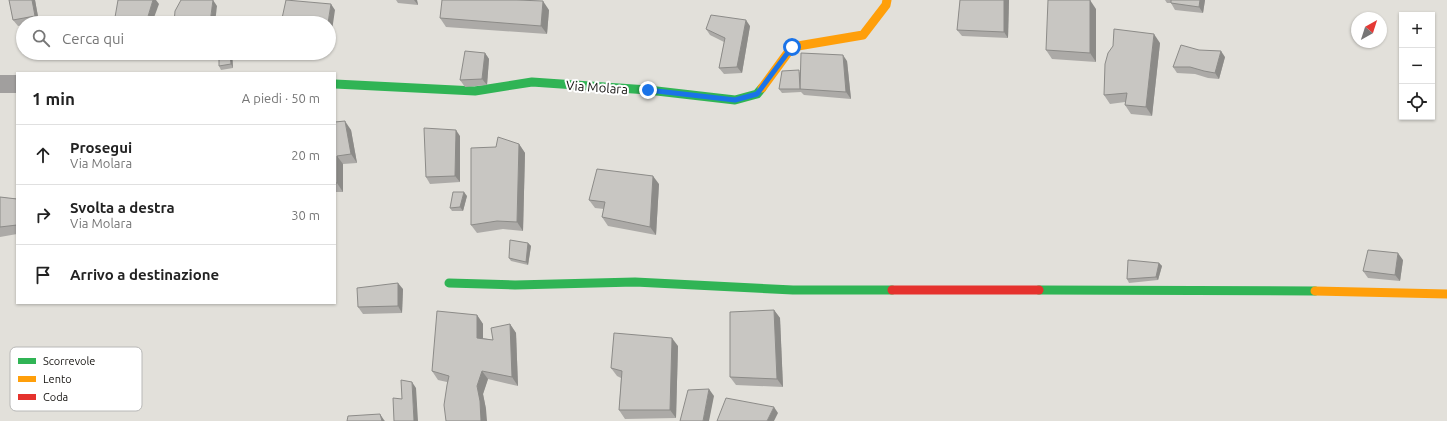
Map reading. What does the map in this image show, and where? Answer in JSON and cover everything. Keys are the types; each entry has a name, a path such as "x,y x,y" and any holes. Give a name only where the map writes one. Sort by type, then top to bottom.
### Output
{"street":[{"name":"Via Molara","path":"336,84 475,91 532,82 648,90 735,100 757,94 792,47 863,35 886,5 887,0"},
{"path":"0,84 16,84"},
{"path":"449,283 515,285 635,282 793,290 1185,290 1447,294"}],"building":[{"path":"9,0 32,0 35,16 16,16 16,19 13,20"},
{"path":"118,0 153,0 148,16 115,16"},
{"path":"181,0 213,0 211,16 175,16 175,11"},
{"path":"286,0 331,4 329,16 283,16"},
{"path":"442,0 543,1 541,26 440,18"},
{"path":"960,0 1004,0 1004,32 957,30"},
{"path":"1048,0 1090,0 1090,53 1046,50"},
{"path":"1171,0 1200,0 1199,7 1171,3"},
{"path":"711,15 746,20 737,67 719,68 725,38 706,29"},
{"path":"1114,29 1154,34 1146,107 1125,105 1127,93 1104,95 1105,64 1108,53 1113,46"},
{"path":"1181,45 1199,50 1221,51 1215,73 1190,67 1173,67"},
{"path":"465,51 485,53 482,79 460,80"},
{"path":"801,53 843,55 846,92 800,89"},
{"path":"219,60 231,60 231,64 219,66"},
{"path":"799,70 800,89 779,89 782,71"},
{"path":"345,121 351,154 337,156 337,183 336,183 336,122"},
{"path":"424,128 456,130 455,176 426,177"},
{"path":"498,137 519,144 517,222 497,221 471,225 471,148 496,147"},
{"path":"597,169 653,176 650,227 602,217 605,202 589,200"},
{"path":"453,192 464,192 460,207 450,208"},
{"path":"0,197 16,199 16,225 0,227"},
{"path":"510,240 528,243 526,262 509,258"},
{"path":"1368,250 1398,253 1395,275 1363,271"},
{"path":"1128,260 1159,263 1156,277 1127,279"},
{"path":"398,283 398,306 358,307 357,288"},
{"path":"774,310 777,379 730,377 730,312"},
{"path":"437,311 477,315 477,338 493,340 491,328 510,324 512,377 482,371 477,386 480,401 481,421 446,421 444,405 449,376 432,371"},
{"path":"614,333 672,338 670,410 619,410 622,371 611,368"},
{"path":"401,380 412,382 414,421 394,421 393,398 402,399"},
{"path":"709,389 703,421 680,421 688,390"},
{"path":"726,398 774,407 767,421 717,421"},
{"path":"380,414 382,421 347,421 348,416"}],"traffic: fast":[{"path":"336,84 475,91 532,82 648,90 735,100 757,94 762,88"},
{"path":"449,283 515,285 635,282 793,290 892,290"},
{"path":"1039,290 1315,291"}],"traffic: slow":[{"path":"762,88 792,47 863,35 886,5 887,0"},
{"path":"1315,291 1447,294"}],"traffic: jam":[{"path":"892,290 1039,290"}],"route":[{"path":"648,90 735,100 757,94 792,47"}]}
